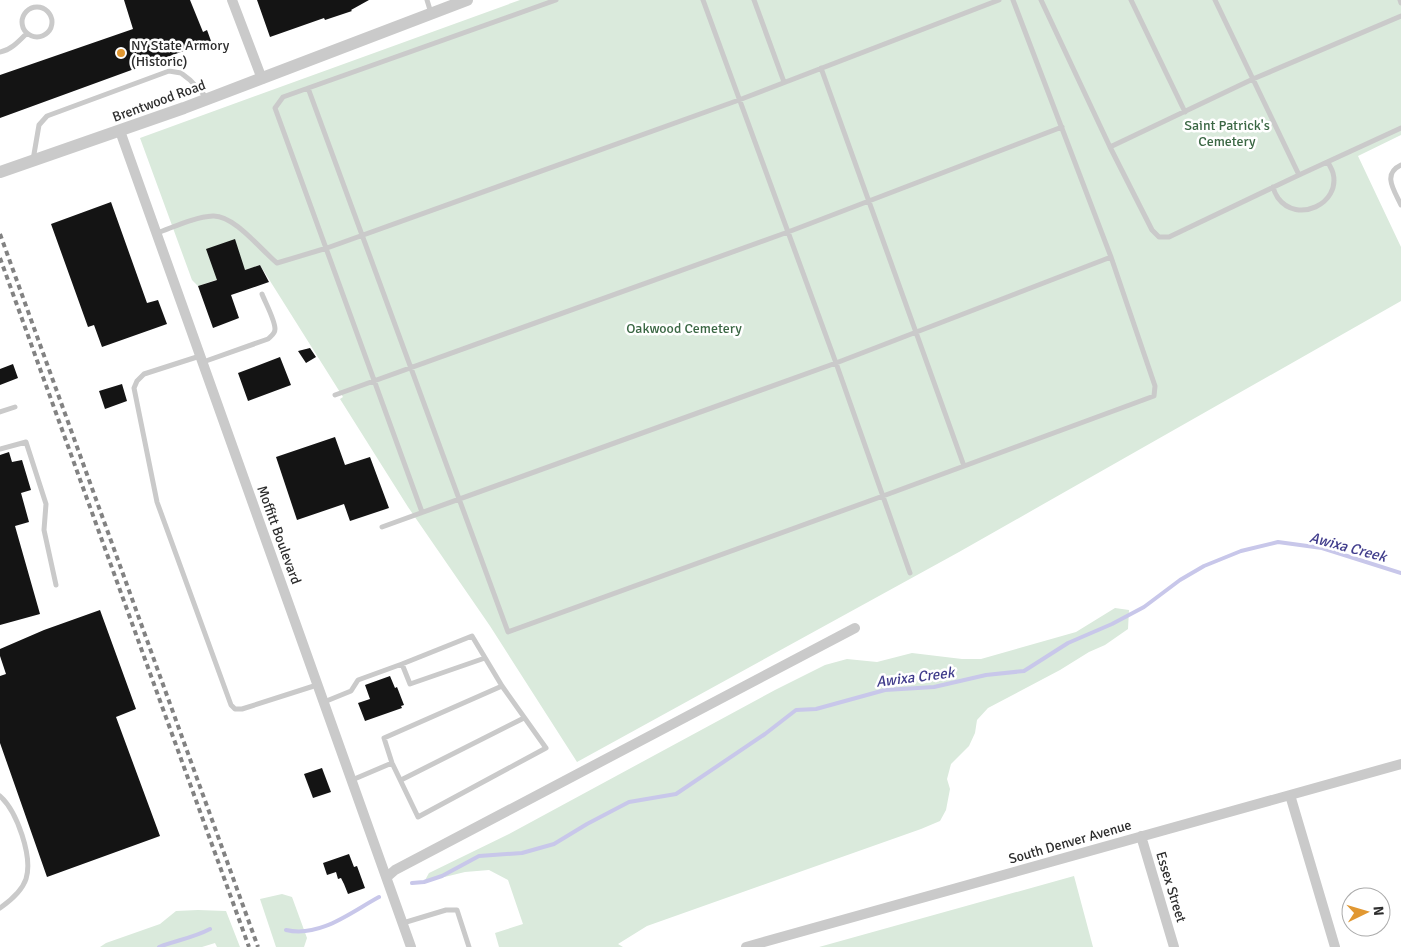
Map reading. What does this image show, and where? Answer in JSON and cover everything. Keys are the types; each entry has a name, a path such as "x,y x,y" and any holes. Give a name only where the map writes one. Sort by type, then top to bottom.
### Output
{"street":[{"path":"232,0 262,79"},
{"name":"Brentwood Road","path":"0,172 208,99 467,0"},
{"name":"Moffitt Boulevard","path":"120,131 412,947"},
{"path":"387,877 395,870 855,628"},
{"name":"South Denver Avenue","path":"746,947 1401,764"},
{"path":"1290,795 1335,947"},
{"name":"Essex Street","path":"1141,836 1174,947"}],"lane":[{"path":"427,0 431,13"},
{"path":"422,512 275,108 283,97 556,0"},
{"path":"703,0 836,363 910,573"},
{"path":"754,0 784,82"},
{"path":"156,234 199,218 218,216 233,222 278,263 327,248 739,100 998,0"},
{"path":"308,88 508,632 1154,396 1155,386 1111,257 1013,0"},
{"path":"1041,0 1110,147 1152,230 1159,237 1169,236 1401,128"},
{"path":"1131,0 1185,112"},
{"path":"1215,0 1299,175"},
{"path":"32,7 46,9 52,17 49,31 36,37 26,33 22,24 24,14 32,7"},
{"path":"1110,147 1254,80 1401,16"},
{"path":"0,52 14,45 26,33"},
{"path":"821,68 964,466"},
{"path":"33,160 39,125 47,116 169,71 181,73 208,99"},
{"path":"335,395 788,232 1062,127"},
{"path":"1273,187 1278,198 1295,210 1315,208 1324,202 1330,194 1333,184 1333,173 1328,162"},
{"path":"1401,165 1394,168 1390,174 1391,183 1401,205"},
{"path":"382,527 836,363 1111,257"},
{"path":"262,294 275,329 273,335 268,339 144,374 137,380 134,388 161,512 230,705 235,709 242,709 318,685"},
{"path":"0,412 15,407"},
{"path":"0,449 26,442 46,504 44,530 56,585"},
{"path":"324,702 351,691 358,680 472,636 502,686 546,748 418,817 392,762 384,738 502,686"},
{"path":"402,664 410,684 484,658"},
{"path":"401,780 524,718"},
{"path":"352,780 392,762"},
{"path":"0,796 7,803 22,834 28,862 26,880 14,897 0,908"},
{"path":"403,923 446,910 457,910 469,947"}],"green space":[{"name":"Oakwood Cemetery","path":"520,0 1401,0 1401,135 1358,156 1401,247 1401,301 959,552 577,762 490,626 408,507 340,399 343,397 260,265 198,286 192,280 140,138"},
{"path":"1115,608 1129,610 1128,629 1105,645 988,708 977,720 975,733 969,746 951,764 947,779 950,789 946,810 940,821 921,829 647,926 618,944 623,947 499,947 495,933 523,924 508,880 489,870 465,872 424,882 429,873 509,834 775,690 825,665 847,659 877,662 912,653 962,659 981,659 1076,632"},
{"path":"1074,876 1093,947 819,947"},
{"path":"282,894 292,897 307,938 304,947 276,947 260,899"},
{"path":"176,911 226,911 240,947 217,947 215,943 202,947 100,947 106,943 160,924"}],"building":[{"name":"NY State Armory (Historic)","path":"124,0 190,0 203,32 207,30 211,41 0,118 0,75 133,29"},
{"path":"257,0 369,0 352,11 325,20 324,18 270,37"},
{"path":"111,202 147,303 158,300 167,324 102,347 94,325 88,327 51,224"},
{"path":"235,239 245,270 260,265 269,282 231,295 239,318 213,328 198,286 217,280 206,249"},
{"path":"310,348 316,357 306,363 298,351"},
{"path":"280,357 291,385 248,401 238,373"},
{"path":"13,364 18,378 0,385 0,369"},
{"path":"122,384 127,401 105,409 99,391"},
{"path":"335,437 345,465 370,457 389,508 350,521 344,504 297,520 276,457"},
{"path":"9,452 12,462 22,460 31,490 21,493 29,522 15,526 40,614 0,625 0,455"},
{"path":"100,610 136,709 116,717 160,836 47,877 0,743 0,676 6,674 0,656 0,649 44,630"},
{"path":"390,676 395,688 397,687 404,705 401,706 402,708 365,721 358,703 370,699 365,685"},
{"path":"322,768 331,792 313,798 304,774"},
{"path":"349,854 354,867 357,866 365,888 348,894 341,878 338,879 336,872 327,875 323,863"}],"waterway":[{"name":"Awixa Creek","path":"412,883 424,882 442,876 479,856 522,853 554,844 629,802 676,794 765,734 796,710 816,709 885,690 934,687 986,675 1024,671 1068,643 1112,624 1144,607 1180,580 1204,566 1241,551 1278,542 1322,548 1401,573"},
{"name":"Awixa Creek","path":"286,930 299,931 323,927 379,897"},
{"name":"Awixa Creek","path":"159,947 210,929"}],"railway":[{"path":"0,234 258,947"},
{"path":"0,258 249,947"}],"place":[{"name":"NY State Armory (Historic)","path":"121,53"}],"park label":[{"name":"Saint Patrick's Cemetery","path":"1227,134"}]}
